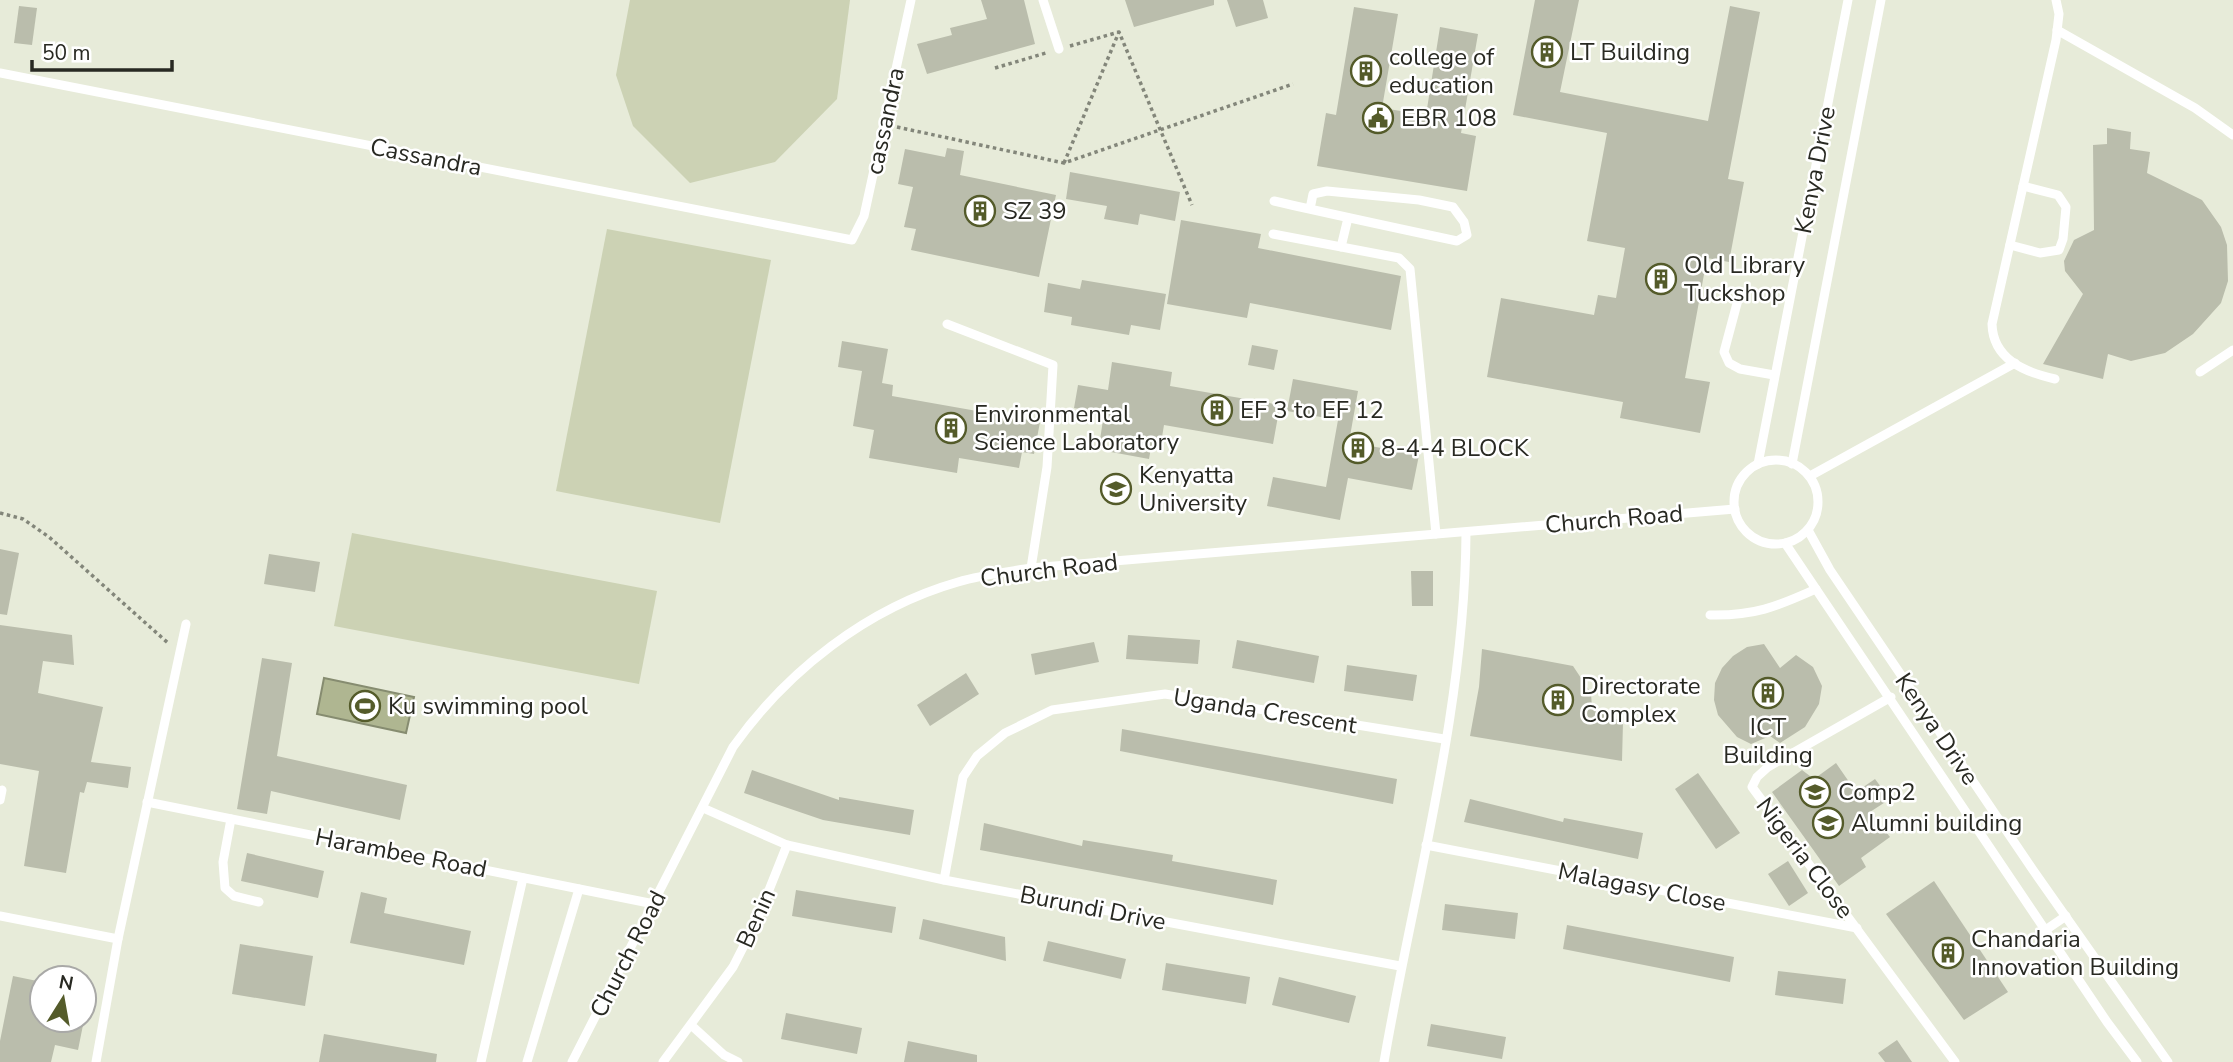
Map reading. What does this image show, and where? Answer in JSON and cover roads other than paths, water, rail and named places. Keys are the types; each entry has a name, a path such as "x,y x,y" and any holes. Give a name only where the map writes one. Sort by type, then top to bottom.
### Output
{"lane":[{"name":"cassandra","path":"852,240 864,216 911,0"},
{"path":"1043,0 1059,49"},
{"name":"Kenya Drive","path":"1758,464 1848,0"},
{"name":"Kenya Drive","path":"1792,464 1881,0"},
{"path":"2055,379 2035,374 2000,354 1993,340 1992,324 2057,30 2056,0"},
{"path":"2057,30 2195,108 2233,135"},
{"name":"Cassandra","path":"0,73 852,240"},
{"path":"2010,245 2040,253 2059,250 2063,239 2066,206 2058,195 2023,186"},
{"path":"1274,201 1457,242 1467,235 1464,222 1453,207 1419,200 1327,191 1313,194 1310,209"},
{"path":"1340,247 1348,218"},
{"path":"1273,234 1399,258 1410,269 1436,534"},
{"path":"1739,296 1724,352 1729,363 1740,369 1774,375"},
{"path":"947,324 1053,365 1047,467 1031,568"},
{"path":"2200,372 2233,350"},
{"path":"1810,476 2015,363"},
{"path":"1772,460 1792,464 1810,476 1819,503 1808,530 1785,543 1771,544 1747,532 1735,509 1739,482 1747,471 1758,464 1772,460"},
{"name":"Church Road","path":"572,1062 733,747 778,691 830,646 888,610 957,582 1031,568 1735,509"},
{"name":"Kenya Drive","path":"1808,530 1830,570 2168,1062"},
{"path":"1384,1062 1444,739 1466,584 1466,533"},
{"name":"Kenya Drive","path":"1785,543 2107,1022 2137,1062"},
{"path":"1710,615 1744,616 1768,610 1816,589"},
{"path":"96,1062 117,939 186,624"},
{"name":"Uganda Crescent","path":"944,880 963,778 977,756 1005,733 1052,710 1165,694 1444,739"},
{"name":"Nigeria Close","path":"1857,928 1752,787 1757,776 1768,767 1891,697"},
{"name":"Harambee Road","path":"146,802 654,904"},
{"path":"703,808 787,845"},
{"path":"231,820 223,862 225,888 234,896 259,902"},
{"name":"Burundi Drive","path":"787,845 944,880 1400,966"},
{"name":"Benin","path":"663,1062 745,946 787,845"},
{"name":"Malagasy Close","path":"1426,845 1857,928"},
{"path":"481,1062 523,878"},
{"path":"527,1062 579,889"},
{"path":"0,916 117,939"},
{"path":"2047,929 2066,916"},
{"path":"1857,928 1955,1062"},
{"path":"691,1025 724,1055 738,1062"}],"place":[{"name":"LT Building","path":"1547,52"},
{"name":"college of education","path":"1366,71"},
{"name":"EBR 108","path":"1378,118"},
{"name":"SZ 39","path":"980,211"},
{"name":"Old Library Tuckshop","path":"1661,279"},
{"name":"EF 3 to EF 12","path":"1217,410"},
{"name":"Environmental Science Laboratory","path":"951,428"},
{"name":"8-4-4 BLOCK","path":"1358,448"},
{"name":"Kenyatta University","path":"1116,489"},
{"name":"ICT Building","path":"1768,693"},
{"name":"Directorate Complex","path":"1558,700"},
{"name":"Ku swimming pool","path":"365,706"},
{"name":"Comp2","path":"1815,792"},
{"name":"Alumni building","path":"1828,823"},
{"name":"Chandaria Innovation Building","path":"1948,953"}]}
